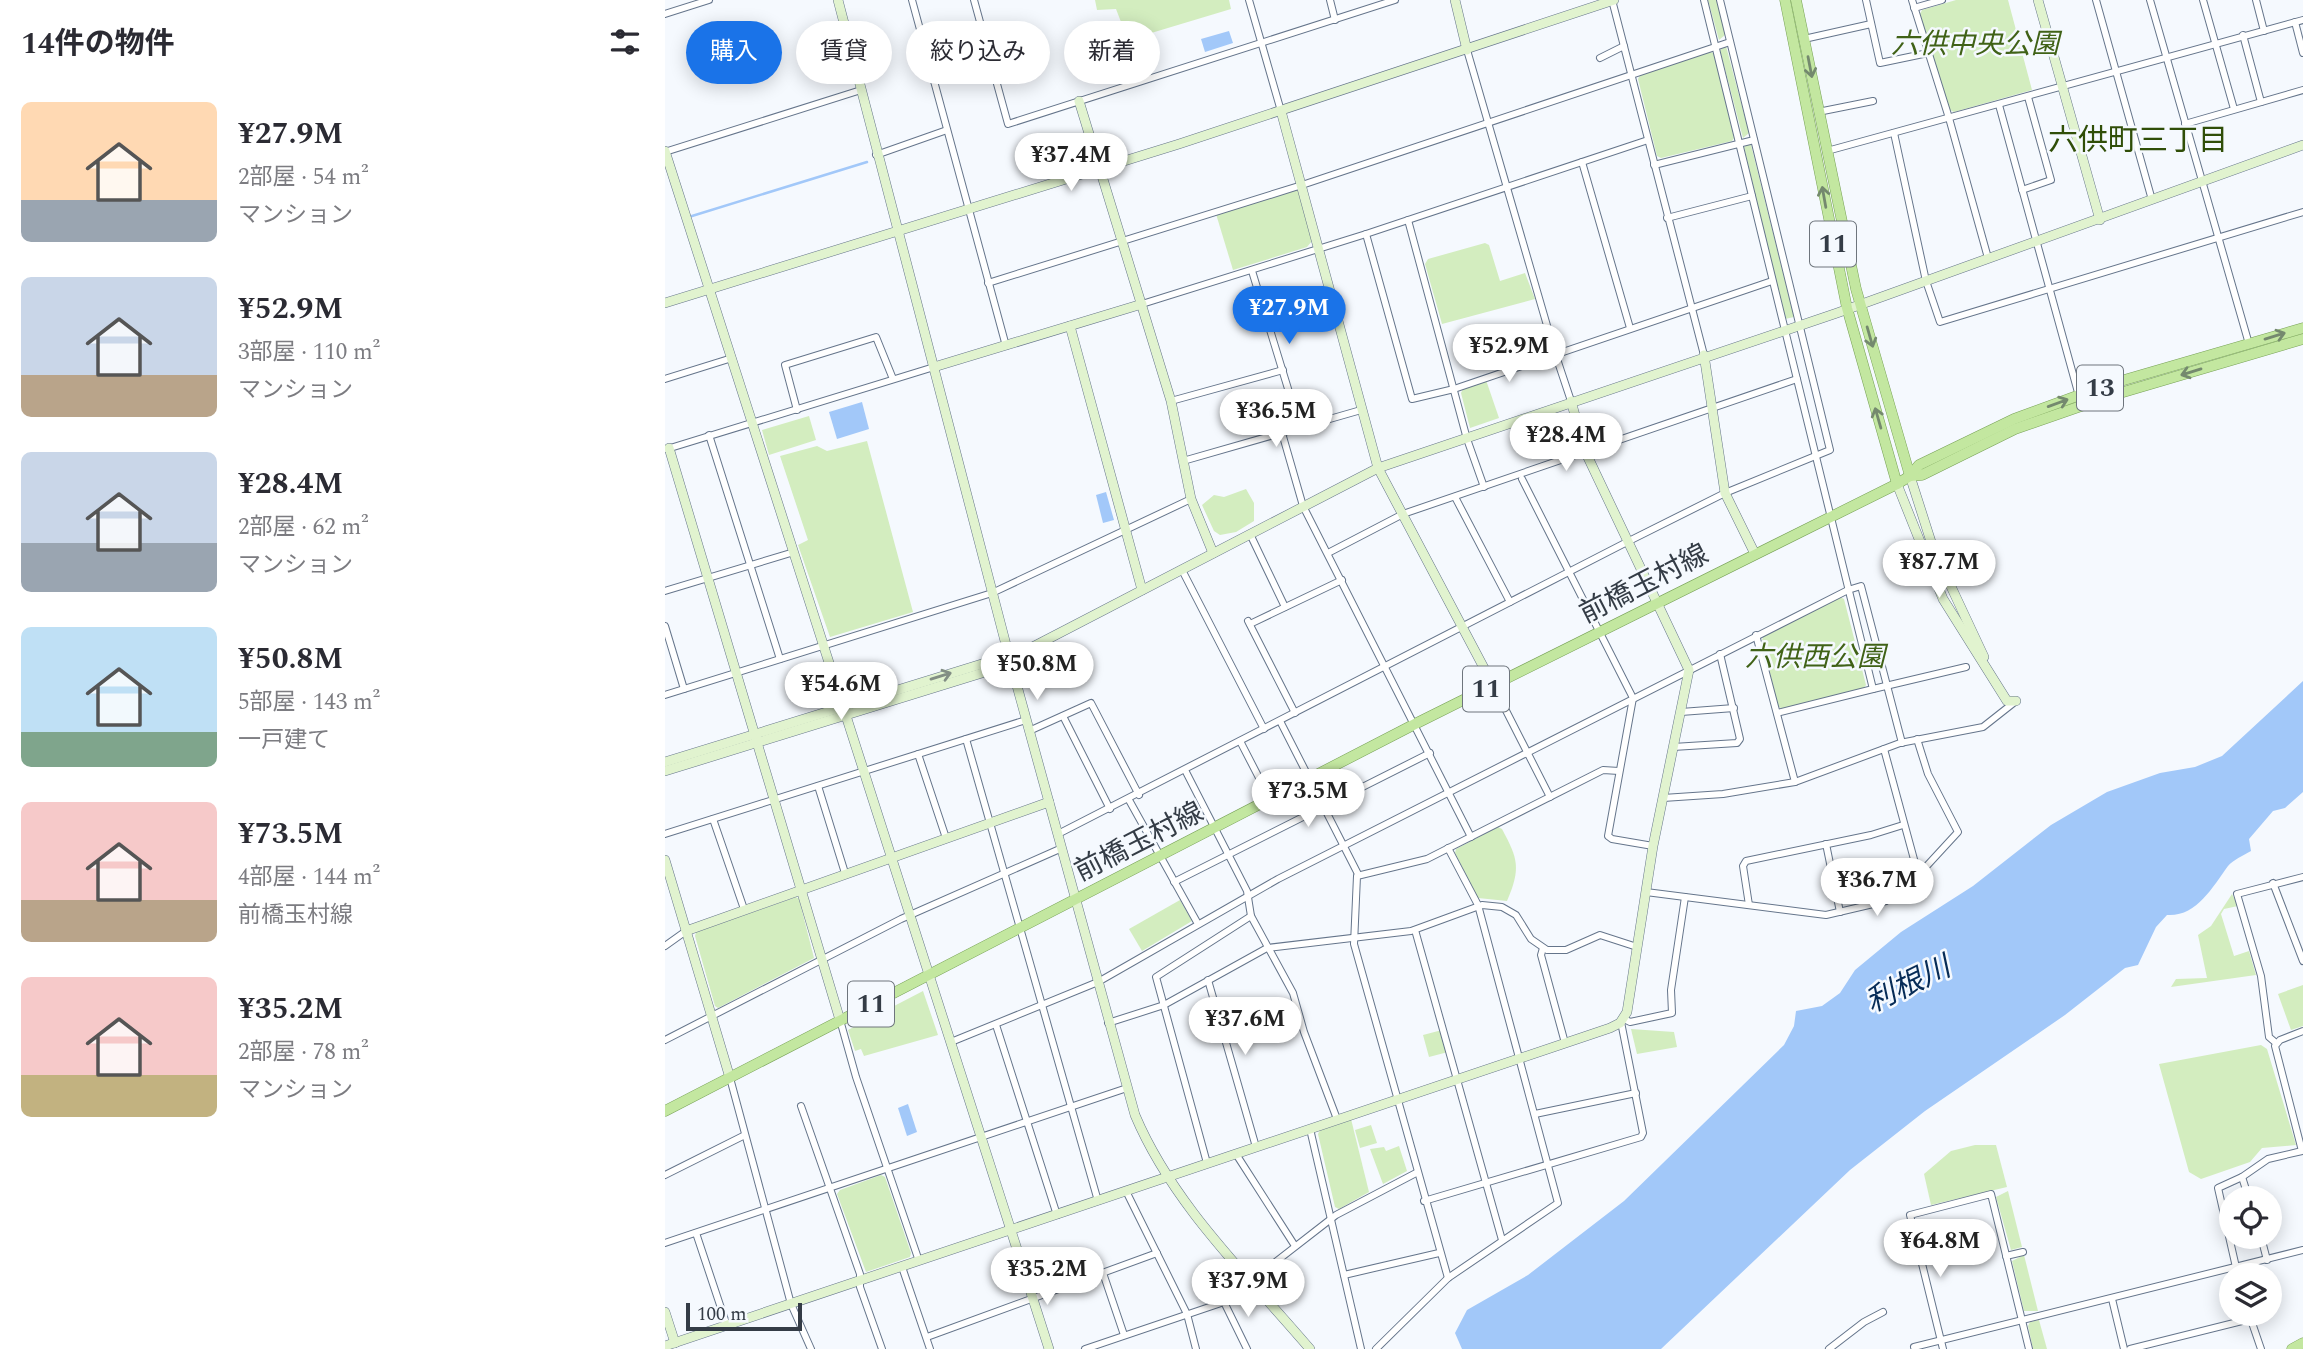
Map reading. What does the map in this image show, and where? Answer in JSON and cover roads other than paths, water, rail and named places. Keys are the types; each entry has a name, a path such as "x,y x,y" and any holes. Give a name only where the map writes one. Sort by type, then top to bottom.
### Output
{"main road":[{"name":"11","path":"1785,0 1847,308 1897,484"},
{"name":"11","path":"1796,0 1859,303 1910,476"},
{"name":"13","path":"1910,476 1922,475 2015,429 2251,349 2303,328"},
{"name":"13","path":"1910,476 1919,465 1983,433 2078,396 2251,349 2303,339"},
{"name":"前橋玉村線","path":"665,1111 1160,855 1310,781 1415,724 1910,476"},
{"path":"2292,1349 2303,1343"}],"street":[{"path":"665,14 709,0"},
{"path":"838,0 876,155 992,593 1127,1088 1143,1133 1168,1177 1310,1349"},
{"path":"912,0 918,21"},
{"path":"974,0 980,21"},
{"path":"1249,0 1378,468 1463,626 1550,797"},
{"path":"1330,0 1335,20"},
{"path":"1362,0 1365,10"},
{"path":"997,84 1008,124 1394,0"},
{"path":"1424,1201 1641,1137 1636,1093 1622,1021 1653,846 1689,670 1585,451 1488,123 1455,0"},
{"path":"665,303 1280,111 1613,0 1703,355 1725,493 1755,554"},
{"path":"1704,0 1873,689"},
{"path":"1058,834 1725,493 1830,450 1720,0"},
{"path":"1865,0 1882,64 1928,53"},
{"path":"1942,0 1913,4 1949,118 1988,258"},
{"path":"2038,0 2100,220"},
{"path":"2096,0 2152,201"},
{"path":"2150,0 2251,349"},
{"path":"2203,0 2234,109"},
{"path":"2256,0 2265,31"},
{"path":"1827,151 2303,20"},
{"path":"2295,22 2303,53"},
{"path":"1804,39 1871,24"},
{"path":"2243,35 2262,102"},
{"path":"988,283 1302,185 1730,42"},
{"path":"1601,58 1624,46"},
{"path":"935,84 1006,346"},
{"path":"861,90 665,151 1049,1349"},
{"path":"2185,124 2303,90"},
{"path":"2022,190 2051,180 2028,97"},
{"path":"1079,101 1171,401 1191,499 1213,553"},
{"path":"1818,112 1873,101"},
{"path":"1999,105 2082,406"},
{"path":"876,155 947,130"},
{"path":"1894,133 1926,281 1940,323 2303,212"},
{"path":"1654,165 1754,139"},
{"path":"919,1261 820,961 757,738 667,449 1252,271 1647,140"},
{"path":"665,762 757,738 1010,659 1378,468 2037,243 2303,145"},
{"path":"1582,162 1630,328"},
{"path":"1667,218 1752,196"},
{"path":"1408,220 1467,437 1484,487"},
{"path":"1366,234 1412,399 1454,389 1772,281"},
{"path":"1252,271 1300,428"},
{"path":"1070,326 1142,590"},
{"path":"797,410 785,365 876,337 893,379"},
{"path":"665,379 731,358"},
{"path":"1171,401 1283,370"},
{"path":"1328,553 1403,514 1797,379"},
{"path":"1183,461 1361,410"},
{"path":"1282,433 1303,506 1471,837"},
{"path":"709,435 780,659"},
{"path":"1910,476 1926,530 1961,613 1989,666 2016,701"},
{"path":"1523,479 1633,698 1608,835 1612,839 1653,846"},
{"path":"1897,484 1927,563 1950,613 2007,701 2016,701"},
{"path":"1455,497 1510,602"},
{"path":"665,695 992,593 1191,499"},
{"path":"1250,534 1285,607"},
{"path":"665,591 794,552"},
{"path":"1182,570 1264,729"},
{"path":"1295,713 1249,623 1342,580"},
{"path":"951,1042 1098,982 1248,895 1756,635 1861,586 1902,743"},
{"path":"665,626 684,689"},
{"path":"1756,635 1795,782"},
{"path":"1673,747 1739,741 1734,708 1720,654"},
{"path":"1777,713 1966,667"},
{"path":"1663,798 1723,794 1795,782 1902,743 1983,727 2016,701"},
{"path":"1029,731 1087,704 1093,705 1139,794"},
{"path":"1681,712 1734,708"},
{"path":"1063,716 1110,809"},
{"path":"665,834 1026,720"},
{"path":"1280,721 1358,874 1353,939 1416,1173 1448,1278"},
{"path":"665,771 757,738"},
{"path":"966,739 1040,1006 1098,1201"},
{"path":"1646,892 1821,915 1886,901 1911,883 1958,830 1928,774 1917,739"},
{"path":"1240,741 1271,801"},
{"path":"1884,749 1918,874"},
{"path":"1174,882 1430,753"},
{"path":"918,754 946,838"},
{"path":"1185,770 1248,895 1251,916 1293,993 1304,1032 1338,1119"},
{"path":"1358,874 1415,863 1603,770 1619,771"},
{"path":"818,786 845,873"},
{"path":"1129,800 1198,924"},
{"path":"665,946 686,931 744,909 1049,802"},
{"path":"713,819 744,909"},
{"path":"1749,905 1744,866 1746,861 1903,825"},
{"path":"1826,844 1840,912"},
{"path":"665,1040 910,914 1062,848"},
{"path":"1375,1349 1448,1278 1558,1203 1478,905 1448,848"},
{"path":"665,860 730,1077 743,1136 791,1304 811,1349"},
{"path":"2235,1263 2218,1188 2242,1177 2268,1158 2302,1151 2301,1130 2276,1044 2269,1037 2260,976 2237,896 2239,892 2303,877"},
{"path":"2273,883 2303,961"},
{"path":"665,1346 1457,1080 1622,1021 1630,1022 1672,1013 1671,986 1685,897"},
{"path":"1108,1023 1164,1005 1267,948 1415,930 1478,905 1506,909 1517,917 1531,939 1543,948 1564,951 1600,936 1637,947"},
{"path":"1207,1163 1164,1005 1158,973 1251,916"},
{"path":"1415,930 1502,1240"},
{"path":"1543,948 1541,955 1565,1043"},
{"path":"1208,980 1256,1147"},
{"path":"996,1025 1057,1215"},
{"path":"2276,1044 2303,1031"},
{"path":"665,1243 1127,1088"},
{"path":"1535,1114 1636,1093"},
{"path":"801,1106 831,1188 882,1349"},
{"path":"1310,1129 1361,1349"},
{"path":"665,1175 743,1136"},
{"path":"1236,1154 1295,1246"},
{"path":"1085,1349 1224,1302 1331,1218 1416,1173"},
{"path":"2242,1177 2245,1186"},
{"path":"1126,1191 1187,1314 1196,1349"},
{"path":"1943,1349 1910,1215 1991,1194 2029,1349"},
{"path":"696,1233 727,1326"},
{"path":"2264,1249 2267,1260"},
{"path":"2255,1263 2303,1250"},
{"path":"2007,1256 2023,1252"},
{"path":"927,1337 1157,1253"},
{"path":"1344,1275 1439,1253"},
{"path":"902,1267 930,1349"},
{"path":"1914,1347 2219,1272"},
{"path":"1103,1273 1125,1335"},
{"path":"2112,1299 2124,1349"},
{"path":"1224,1302 1247,1349"},
{"path":"665,1312 675,1343"},
{"path":"1829,1349 1864,1322 1883,1312"},
{"path":"2130,1349 2219,1325"},
{"path":"2252,1326 2261,1349"}],"water":[{"path":"1229,31 1233,43 1205,52 1201,39"},
{"path":"862,402 869,429 837,439 829,412"},
{"path":"1106,492 1114,520 1103,523 1096,495"},
{"name":"利根川","path":"2303,681 2303,792 2285,808 2273,811 2249,839 2251,851 2230,864 2195,906 2187,911 2167,915 2156,927 2138,965 2125,968 2065,1015 1925,1111 1850,1170 1661,1349 1462,1349 1455,1333 1467,1310 1528,1275 1624,1201 1784,1045 1794,1026 1796,1011 1822,1006 1840,993 1855,970 1901,932 1973,886 2051,825 2107,792 2160,773 2195,767 2222,756"},
{"path":"908,1104 917,1132 907,1136 898,1108"}],"waterway":[{"path":"692,216 867,162"}],"district":[{"name":"六供町三丁目","path":"2138,141"}],"park label":[{"name":"六供中央公園","path":"1975,44"},
{"name":"六供西公園","path":"1815,657"}]}
